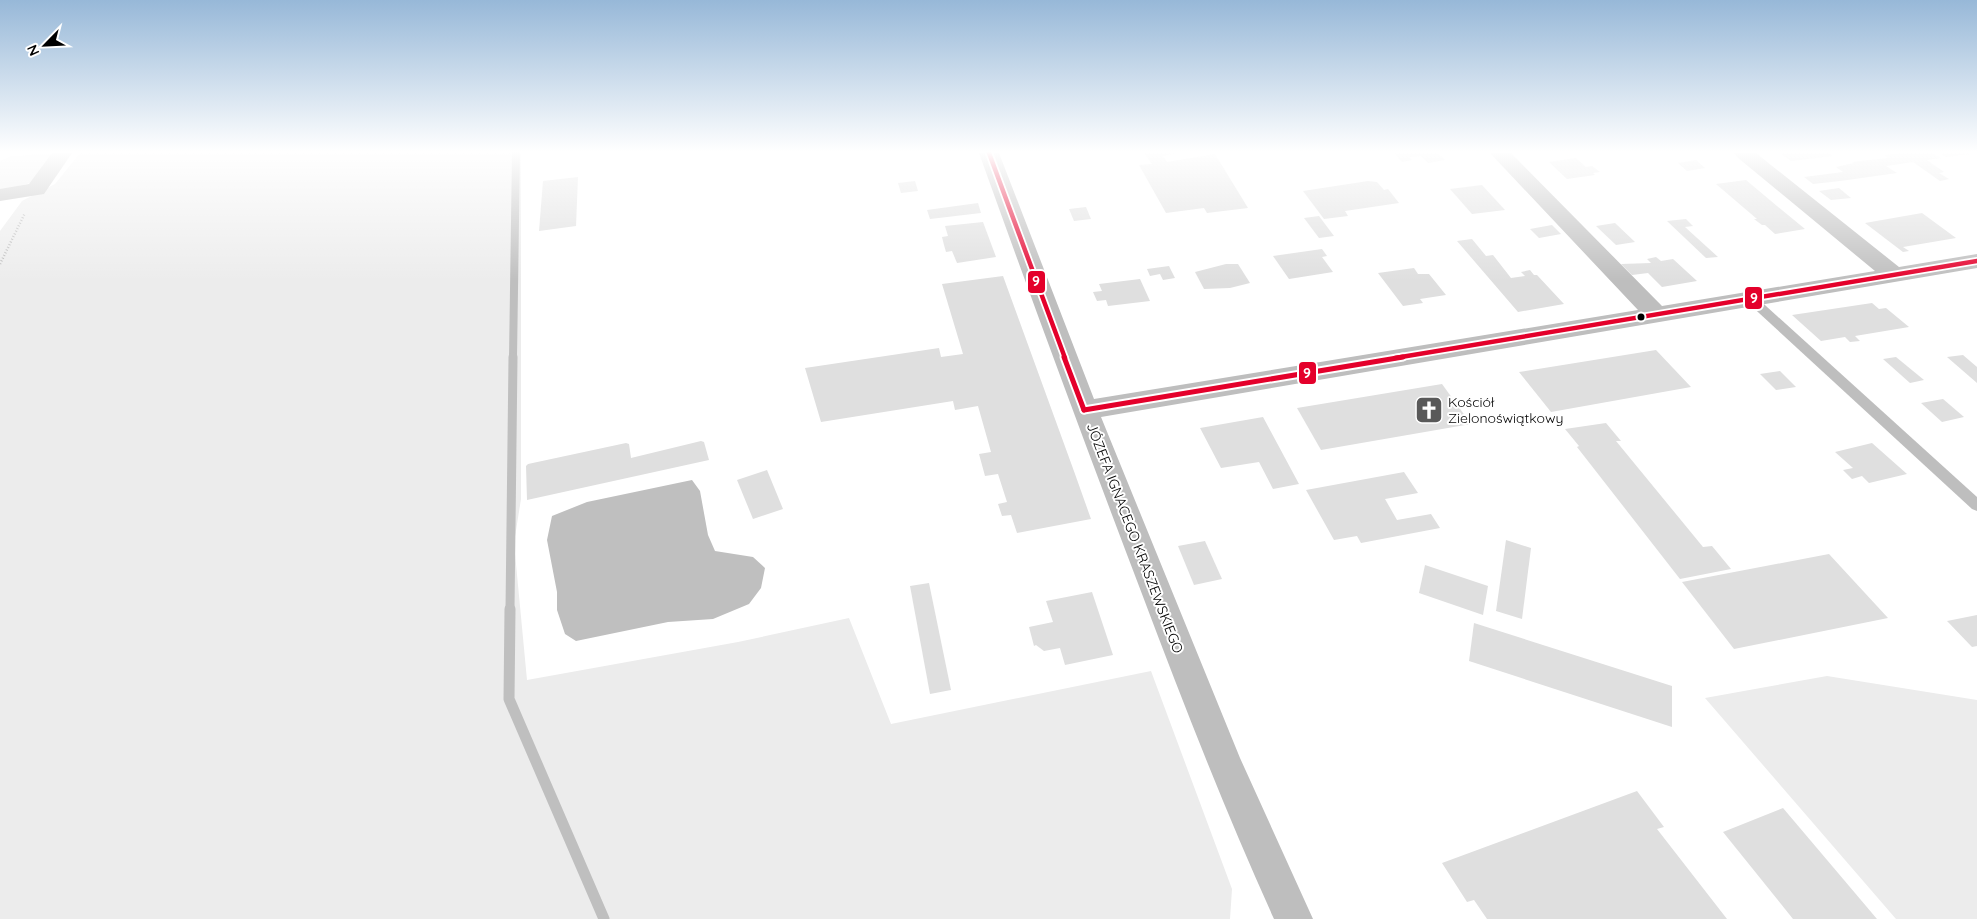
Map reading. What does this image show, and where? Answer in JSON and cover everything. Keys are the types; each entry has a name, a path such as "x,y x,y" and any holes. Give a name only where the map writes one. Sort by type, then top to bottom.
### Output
{"street":[{"name":"JÓZEFA IGNACEGO KRASZEWSKIEGO","path":"1005,196 1084,410 1222,760 1257,843 1294,919"},
{"path":"1542,196 1656,314"},
{"path":"1798,196 1895,274"},
{"path":"1084,410 1977,261"}],"lane":[{"path":"1751,299 1977,505"}],"path":[{"path":"0,264 33,196"}],"shaded area":[{"path":"32,196 521,196 521,499 514,543 527,680 738,642 849,618 891,724 1151,671 1232,889 1230,919 0,919 0,231 22,201"},
{"path":"692,480 700,491 708,535 715,551 753,557 765,568 761,588 749,604 713,619 668,622 576,641 565,634 557,610 557,592 547,540 552,516 587,502"},
{"path":"1827,676 1977,700 1977,919 1896,919 1705,698"}],"building":[{"path":"542,196 577,196 576,226 539,231"},
{"path":"1156,196 1241,196 1248,208 1207,213 1204,208 1166,213"},
{"path":"1307,196 1393,196 1399,203 1345,211 1348,216 1324,219"},
{"path":"1456,196 1492,196 1505,210 1472,214"},
{"path":"1730,196 1765,196 1805,229 1775,234 1765,225 1754,219 1757,219"},
{"path":"1826,196 1848,196 1851,198 1831,200"},
{"path":"978,203 981,213 930,219 927,210"},
{"path":"1086,207 1091,219 1074,221 1069,209"},
{"path":"1922,213 1956,238 1903,247 1909,251 1903,252 1865,223"},
{"path":"1319,216 1334,236 1319,238 1304,218"},
{"path":"1686,219 1693,226 1685,227 1718,257 1706,258 1667,221"},
{"path":"983,222 996,257 957,263 952,251 946,252 942,237 948,236 945,226"},
{"path":"1615,223 1635,242 1616,245 1596,226"},
{"path":"1552,225 1561,234 1539,238 1530,229"},
{"path":"1472,239 1486,256 1493,255 1511,278 1525,276 1521,272 1530,270 1564,304 1518,312 1457,241"},
{"path":"1322,249 1327,256 1322,257 1333,272 1289,279 1273,256"},
{"path":"1656,257 1661,261 1673,259 1697,281 1662,287 1648,273 1632,275 1621,264 1651,263 1647,259"},
{"path":"1226,264 1238,264 1250,283 1230,288 1204,289 1195,272"},
{"path":"1169,266 1175,278 1163,280 1160,274 1150,276 1147,269"},
{"path":"1414,268 1418,274 1429,274 1446,295 1420,299 1423,303 1403,306 1378,273"},
{"path":"1003,276 1091,519 1017,533 1011,515 1002,516 998,504 1007,502 998,474 985,476 979,454 991,452 978,406 955,410 953,401 821,422 805,368 939,348 941,357 963,354 942,284"},
{"path":"1140,279 1150,301 1108,306 1106,300 1097,301 1093,292 1102,291 1099,284"},
{"path":"1872,303 1879,309 1886,308 1909,327 1855,336 1860,341 1850,342 1845,337 1821,341 1792,315"},
{"path":"1656,350 1691,387 1551,412 1519,372"},
{"path":"1963,355 1977,367 1977,383 1947,357"},
{"path":"1896,357 1924,380 1910,383 1883,359"},
{"path":"1780,371 1796,387 1776,390 1760,374"},
{"path":"1442,384 1471,424 1321,450 1297,408"},
{"path":"1943,399 1964,417 1942,422 1921,403"},
{"path":"1263,417 1299,484 1273,489 1259,462 1221,468 1200,428"},
{"path":"1606,423 1621,441 1616,441 1703,547 1712,546 1731,569 1680,579 1565,429"},
{"path":"701,441 704,442 709,460 527,500 526,466 528,464 626,443 629,444 631,458"},
{"path":"1872,443 1907,474 1869,483 1862,476 1852,479 1843,470 1853,468 1835,452"},
{"path":"767,470 783,509 753,519 737,480"},
{"path":"1404,472 1418,493 1385,499 1397,520 1431,514 1440,528 1361,543 1357,536 1334,540 1306,490"},
{"path":"1506,540 1531,548 1522,619 1496,611"},
{"path":"1205,541 1222,579 1194,585 1178,546"},
{"path":"1829,554 1888,618 1734,649 1682,582"},
{"path":"1425,565 1488,586 1483,615 1419,593"},
{"path":"929,583 951,690 930,694 910,586"},
{"path":"1092,592 1113,655 1065,665 1060,648 1044,651 1036,645 1034,646 1029,627 1053,622 1046,601"},
{"path":"1977,615 1977,646 1972,647 1947,621"},
{"path":"1474,623 1672,686 1672,727 1469,661"},
{"path":"1637,791 1664,827 1657,829 1727,919 1487,919 1474,900 1467,902 1442,863"},
{"path":"1783,808 1877,919 1793,919 1723,832"}],"waterway":[{"path":"513,358 515,196"},
{"path":"510,610 513,357"},
{"path":"510,609 509,699 604,919"}],"transit line":[{"name":"9","path":"1005,196 1084,410"},
{"name":"9","path":"1084,410 1977,261"}],"place":[{"name":"Kościół Zielonoświątkowy","path":"1429,410"}]}
